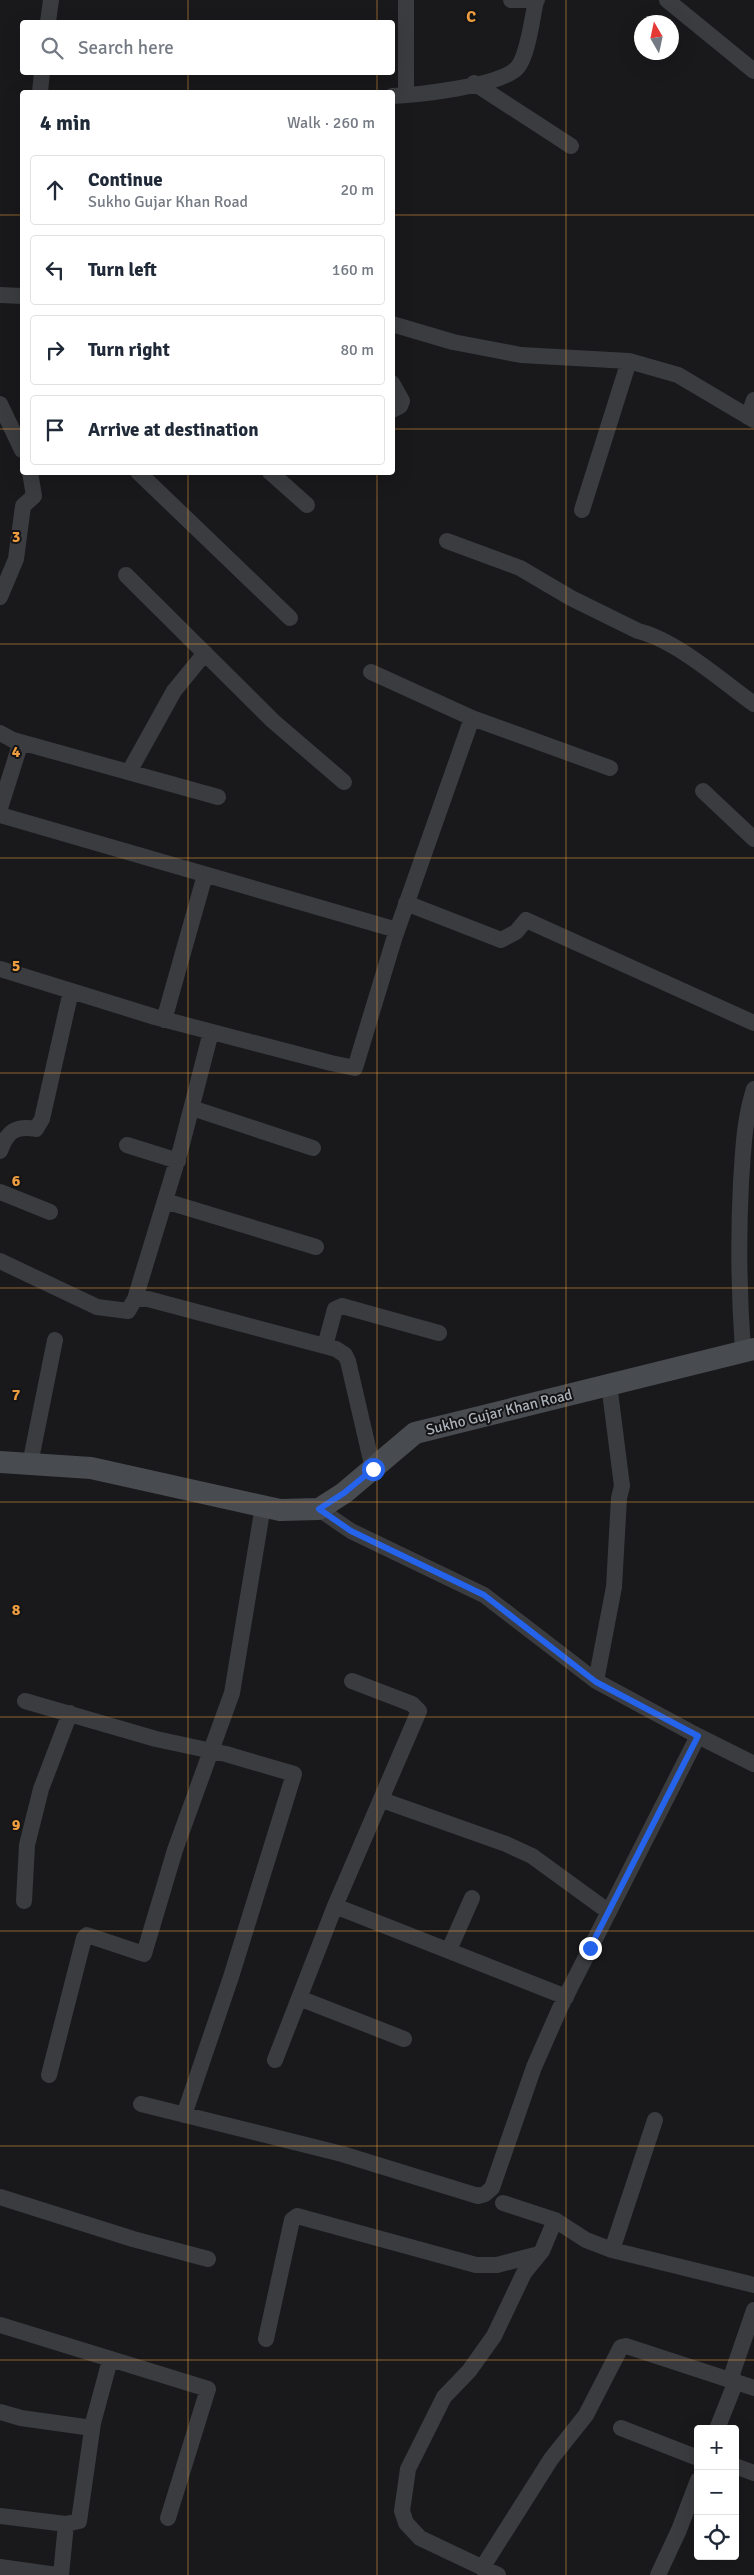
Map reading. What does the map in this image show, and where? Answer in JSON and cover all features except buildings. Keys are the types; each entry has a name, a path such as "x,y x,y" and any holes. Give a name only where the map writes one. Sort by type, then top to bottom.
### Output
{"main road":[{"name":"Sukho Gujar Khan Road","path":"319,1509 344,1493 415,1433 749,1350"},
{"path":"0,1462 91,1468 280,1510 319,1509"}],"street":[{"path":"48,20 51,0"},
{"path":"406,0 399,95 445,91 498,78 517,68 523,57 536,1 511,0"},
{"path":"667,0 754,71"},
{"path":"40,90 42,75"},
{"path":"474,83 571,146"},
{"path":"0,295 20,296"},
{"path":"395,325 453,342 521,355 629,361 678,375 751,418 754,400"},
{"path":"582,510 629,361"},
{"path":"395,388 402,401 400,406 395,408"},
{"path":"0,404 20,446"},
{"path":"0,597 16,560 23,506 34,496 30,475"},
{"path":"141,475 290,618"},
{"path":"273,475 307,505"},
{"path":"447,541 520,568 572,598 638,631 650,634 690,658 754,704"},
{"path":"126,575 273,721 344,782"},
{"path":"129,772 174,691 204,653"},
{"path":"371,672 472,718 610,768"},
{"path":"0,969 164,1020 356,1068 397,930 472,718"},
{"path":"0,733 21,742 218,797"},
{"path":"0,808 21,742"},
{"path":"703,791 754,839"},
{"path":"0,815 397,930"},
{"path":"164,1020 205,874"},
{"path":"406,903 501,940 516,932 526,920 754,1023"},
{"path":"0,1150 8,1132 17,1128 36,1129 42,1119 71,991"},
{"path":"0,1261 97,1307 128,1311 135,1299 178,1161 211,1032"},
{"path":"749,1350 738,1292 743,1146 753,1098"},
{"path":"192,1108 313,1148"},
{"path":"126,1145 178,1161"},
{"path":"0,1192 50,1212"},
{"path":"165,1201 316,1247"},
{"path":"135,1299 155,1300 336,1349 345,1355 373,1469"},
{"path":"325,1346 335,1309 342,1306 439,1333"},
{"path":"30,1464 55,1340"},
{"path":"596,1682 614,1587 618,1498 622,1486 609,1384"},
{"path":"49,2075 84,1938 87,1935 144,1954 176,1850 232,1693 263,1506"},
{"path":"319,1509 351,1531 484,1595 596,1682 754,1764"},
{"path":"275,2060 335,1906 419,1712 412,1704 352,1681"},
{"path":"25,1701 70,1713 82,1719 294,1774 231,1977 184,2115"},
{"path":"24,1901 26,1845 41,1789 70,1713"},
{"path":"141,2104 342,2154 478,2196 485,2194 492,2188 534,2066 566,1997 698,1736"},
{"path":"382,1800 532,1856 609,1912"},
{"path":"449,1950 472,1898"},
{"path":"335,1906 566,1997"},
{"path":"299,1998 404,2039"},
{"path":"612,2250 655,2120"},
{"path":"0,2196 133,2239 208,2259"},
{"path":"503,2203 554,2220 586,2240 612,2250 754,2285"},
{"path":"266,2339 292,2220 297,2216 476,2265 497,2265 539,2254"},
{"path":"498,2575 420,2538 412,2532 402,2511 404,2488 411,2462 444,2397 469,2371 494,2336 524,2273 539,2254 554,2220"},
{"path":"718,2425 754,2310"},
{"path":"0,2326 208,2389 168,2518"},
{"path":"482,2568 551,2459 586,2415 621,2347 626,2346 754,2388"},
{"path":"0,2516 66,2524 79,2521 92,2428 110,2360"},
{"path":"0,2412 22,2418 92,2428"},
{"path":"621,2428 694,2456"},
{"path":"739,2467 754,2473"},
{"path":"658,2575 679,2530 694,2491"},
{"path":"0,2567 59,2575 66,2524"}],"route":[{"path":"373,1469 344,1493 319,1509 351,1531 484,1595 596,1682 698,1736 590,1948"}]}
